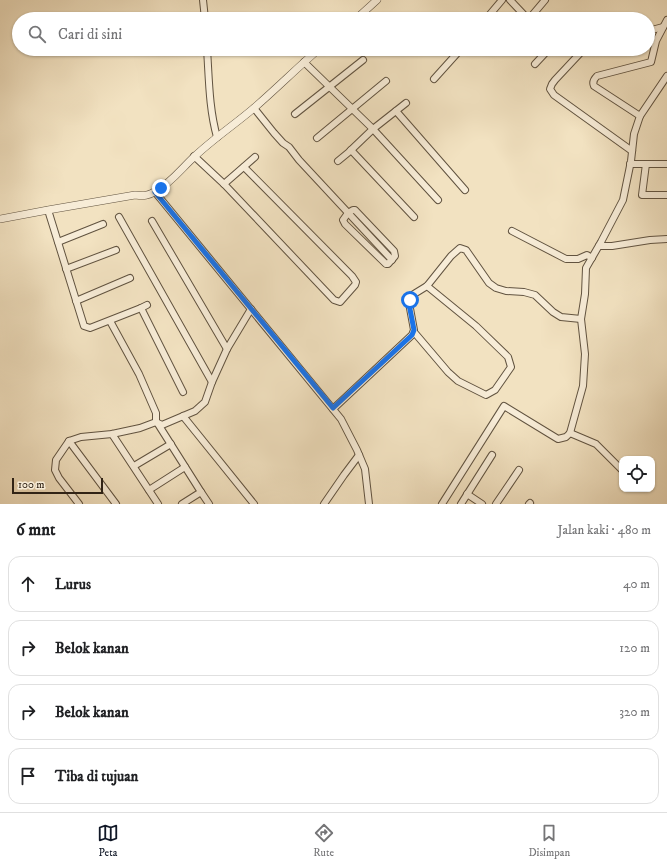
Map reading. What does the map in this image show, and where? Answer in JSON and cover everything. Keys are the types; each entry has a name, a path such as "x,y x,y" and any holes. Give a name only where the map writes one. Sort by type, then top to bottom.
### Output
{"street":[{"path":"203,0 204,12"},
{"path":"364,12 377,0"},
{"path":"492,12 502,0"},
{"path":"510,0 523,12"},
{"path":"515,0 525,12"},
{"path":"535,12 546,0"},
{"path":"655,45 667,20"},
{"path":"655,29 663,26"},
{"path":"208,56 214,127 217,137"},
{"path":"0,220 135,195 147,196 155,192 194,156 254,108 311,56"},
{"path":"434,79 455,56"},
{"path":"535,64 542,56"},
{"path":"577,56 555,80 550,89 554,95 632,150"},
{"path":"640,116 594,86 593,81 597,76 651,62 652,56"},
{"path":"295,114 363,60"},
{"path":"304,62 373,129 438,200"},
{"path":"442,504 504,406 558,439 566,438 570,433 582,386 585,354 582,319 586,268 623,200 634,134 640,116 654,98 667,76"},
{"path":"317,138 386,81"},
{"path":"338,160 373,129 406,103"},
{"path":"254,108 274,134 289,147 299,160 392,260 388,264 386,264 345,224 343,220 348,213"},
{"path":"396,111 465,190"},
{"path":"351,150 414,217"},
{"path":"194,156 224,184 334,300 340,302 355,285 356,282 352,276 244,167"},
{"path":"224,184 255,157"},
{"path":"630,164 667,164"},
{"path":"646,164 642,195 667,195"},
{"path":"155,192 341,419 365,469 369,504"},
{"path":"48,210 84,326 90,328 144,306 183,392"},
{"path":"119,217 212,382"},
{"path":"152,221 227,349"},
{"path":"58,242 103,224"},
{"path":"512,231 566,259 578,259 587,255 592,258"},
{"path":"599,246 612,246 667,239"},
{"path":"427,286 476,326 508,357 511,367 495,390 486,395 458,381 448,372 414,332 409,304 414,294 427,286 451,256 460,248 466,250 489,283 496,288 535,295 552,312 561,317 582,319"},
{"path":"66,269 116,250"},
{"path":"76,301 130,278"},
{"path":"79,504 59,478 55,470 56,460 69,441 81,437 112,434 157,423 162,425 195,411 204,402 227,349 251,309"},
{"path":"110,321 139,374 156,413 157,423 209,504"},
{"path":"333,408 414,332"},
{"path":"183,416 254,504"},
{"path":"570,433 596,444 619,467"},
{"path":"112,434 158,504"},
{"path":"69,441 116,504"},
{"path":"134,466 171,444"},
{"path":"324,504 359,455"},
{"path":"461,504 492,455"},
{"path":"149,490 185,467"},
{"path":"496,504 519,470"},
{"path":"182,504 201,492"},
{"path":"467,494 482,504"}],"route":[{"path":"161,188 155,192 333,408 412,335 414,330 409,304 410,300"}]}
